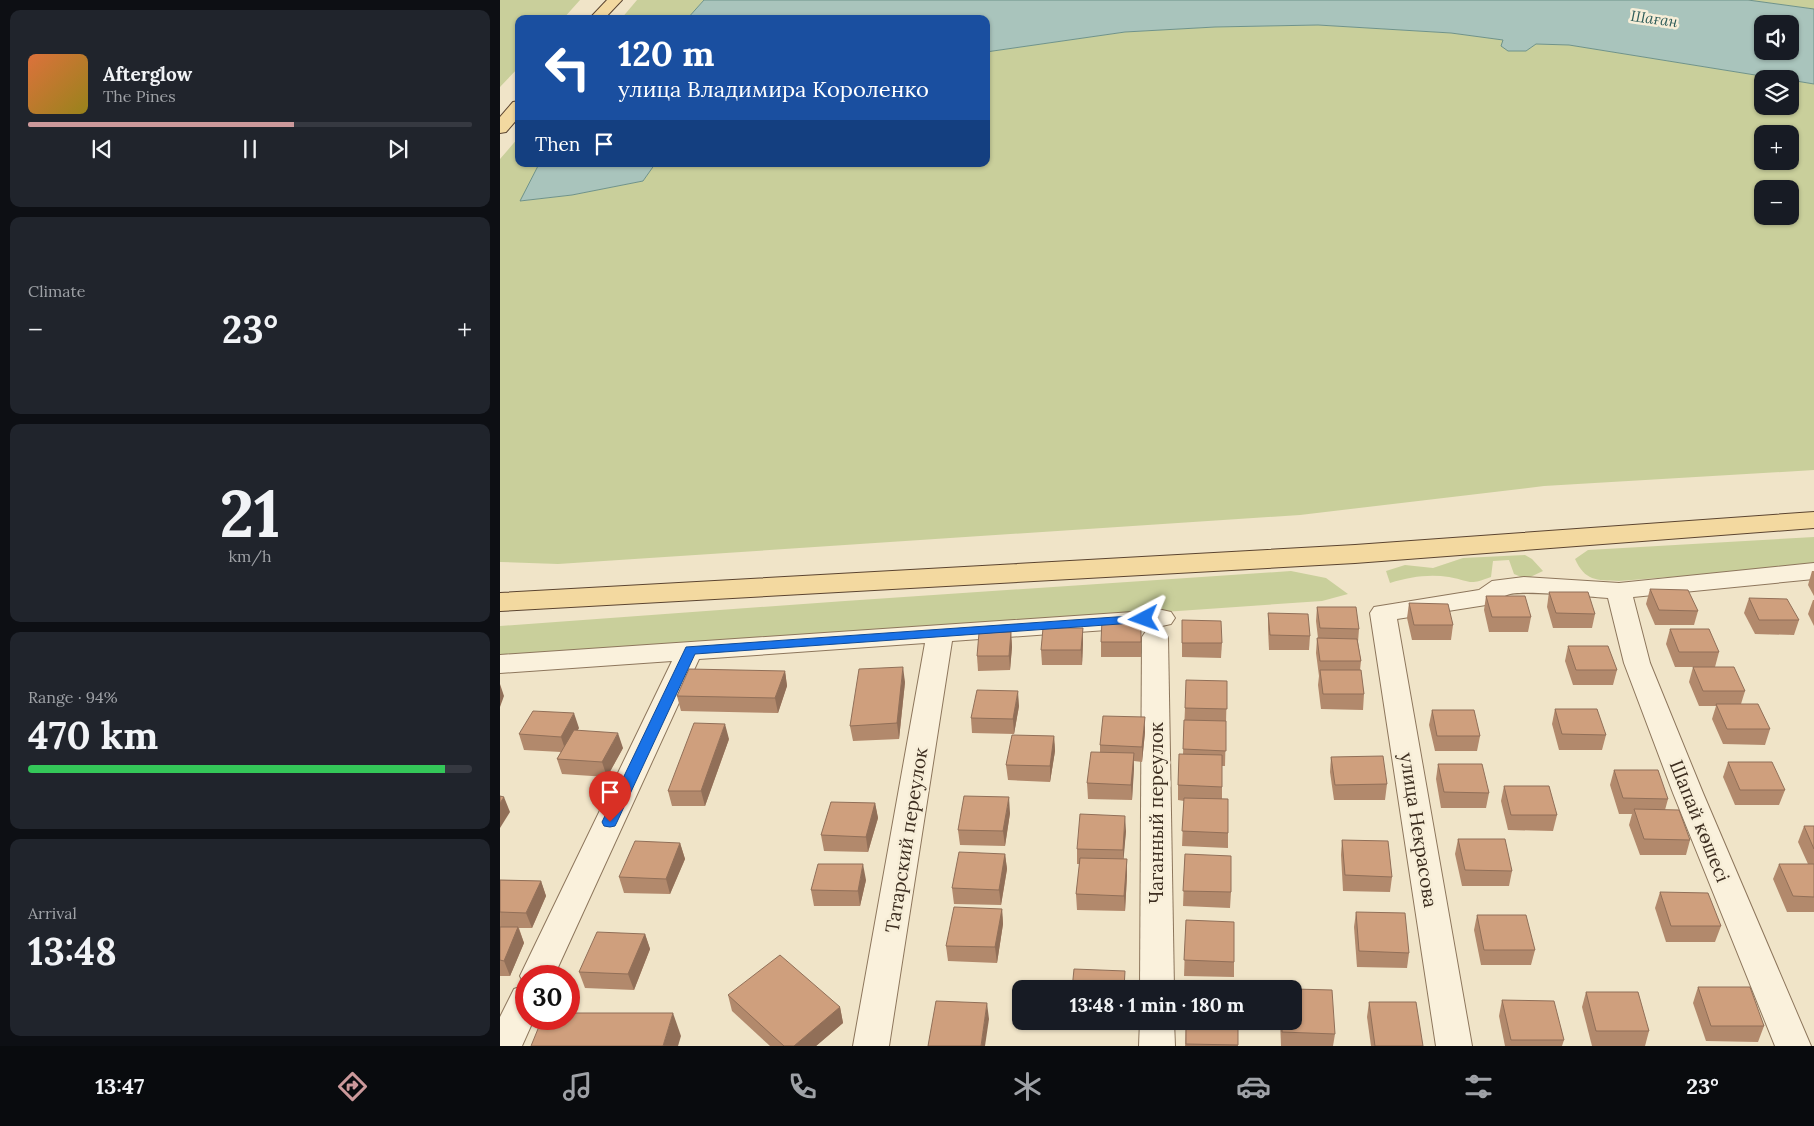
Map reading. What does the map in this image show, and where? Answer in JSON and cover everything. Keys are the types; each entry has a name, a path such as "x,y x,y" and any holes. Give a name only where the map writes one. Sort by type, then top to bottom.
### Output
{"main road":[{"path":"584,15 597,0"},
{"path":"600,15 615,0"},
{"path":"500,106 515,99"},
{"path":"500,128 515,101"},
{"path":"501,591 1289,543 1814,507"},
{"path":"501,591 1345,554 1814,520"}],"street":[{"path":"1619,592 1814,571"},
{"name":"улица Некрасова","path":"1454,1046 1383,613 1486,597 1501,587 1524,585 1619,592"},
{"name":"Шапай көшесі","path":"1619,592 1637,663 1688,793 1793,1046"},
{"name":"Чаганный переулок","path":"940,634 1159,628 1157,980"},
{"path":"500,664 940,634"},
{"name":"Татарский переулок","path":"871,1046 940,634"},
{"path":"542,965 690,650"},
{"path":"504,1046 515,1022"},
{"path":"1157,1030 1157,1046"}],"green space":[{"path":"500,0 580,0 567,15 515,15 515,71 500,87"},
{"path":"637,0 704,0 691,15 624,15"},
{"path":"1748,0 1814,0 1814,9"},
{"path":"1318,25 1451,33 1504,40 1526,51 1536,44 1569,45 1754,75 1754,115 1799,115 1799,82 1814,84 1814,470 1544,486 1300,515 558,564 500,562 500,159 515,142 515,167 538,167 521,201 572,195 643,181 653,167 990,167 990,51 1125,32 1215,27"},
{"path":"1814,537 1814,566 1619,581 1592,578 1583,572 1575,559 1588,550"},
{"path":"1525,555 1532,559 1543,571 1526,579 1514,574 1509,560 1493,561 1491,577 1478,581 1470,582 1449,577 1426,576 1390,583 1386,571 1405,565 1433,568 1463,558"},
{"path":"1291,571 1326,578 1348,594 1322,601 500,658 500,626"}],"water":[{"name":"Шаған","path":"704,0 1748,0 1814,9 1814,84 1799,82 1799,70 1754,70 1754,75 1569,45 1536,44 1526,51 1508,51 1501,46 1503,40 1451,33 1318,25 1215,27 1125,32 990,51 990,15 691,15"},
{"path":"537,167 653,167 643,181 572,195 520,201"}],"building":[{"path":"1650,589 1688,590 1698,611 1659,610"},
{"path":"1549,592 1588,592 1595,614 1556,613"},
{"path":"1486,596 1525,596 1531,617 1492,617"},
{"path":"1749,598 1787,599 1799,620 1759,620"},
{"path":"1409,603 1448,604 1453,625 1414,625"},
{"path":"1317,607 1356,607 1359,629 1320,628"},
{"path":"1268,613 1308,614 1310,636 1270,635"},
{"path":"1102,620 1141,620 1141,642 1101,642"},
{"path":"1182,620 1221,621 1222,643 1182,643"},
{"path":"1043,628 1083,628 1081,650 1041,650"},
{"path":"1670,629 1709,629 1719,652 1679,652"},
{"path":"1011,632 1009,656 977,656 979,633"},
{"path":"1317,638 1357,639 1361,661 1320,661"},
{"path":"1568,646 1608,646 1617,670 1576,670"},
{"path":"903,667 897,723 850,726 859,669"},
{"path":"1693,667 1734,667 1745,691 1703,691"},
{"path":"689,669 785,671 775,698 677,696"},
{"path":"1320,670 1361,670 1364,694 1323,694"},
{"path":"1186,680 1227,681 1227,709 1185,708"},
{"path":"977,690 1018,691 1013,719 971,718"},
{"path":"1716,704 1758,704 1770,729 1727,729"},
{"path":"1555,709 1597,709 1606,735 1562,734"},
{"path":"1432,710 1474,710 1480,736 1437,736"},
{"path":"533,711 574,713 561,737 519,734"},
{"path":"1103,716 1145,717 1142,747 1100,745"},
{"path":"1184,720 1226,721 1226,751 1183,749"},
{"path":"694,723 725,724 701,791 668,791"},
{"path":"574,730 618,733 602,762 557,759"},
{"path":"1012,735 1054,736 1050,766 1006,765"},
{"path":"1091,752 1134,753 1131,785 1087,783"},
{"path":"1179,754 1222,755 1222,787 1178,785"},
{"path":"1383,756 1387,784 1335,785 1331,757"},
{"path":"1728,762 1772,762 1785,790 1740,790"},
{"path":"1438,764 1482,764 1489,793 1444,792"},
{"path":"1614,770 1658,770 1668,799 1623,798"},
{"path":"1504,786 1549,786 1557,815 1511,815"},
{"path":"964,796 1009,797 1003,831 958,830"},
{"path":"1184,798 1228,799 1228,833 1182,831"},
{"path":"831,802 875,803 866,837 821,835"},
{"path":"1634,809 1679,810 1690,840 1644,839"},
{"path":"1080,814 1125,816 1123,850 1077,849"},
{"path":"1804,826 1814,826 1814,849"},
{"path":"1458,839 1505,839 1512,871 1465,870"},
{"path":"1342,840 1388,841 1392,877 1345,875"},
{"path":"635,841 680,843 666,879 619,877"},
{"path":"959,852 1005,854 999,890 952,888"},
{"path":"1185,854 1231,856 1231,892 1183,891"},
{"path":"1080,858 1127,859 1124,896 1076,894"},
{"path":"818,864 863,864 858,891 811,890"},
{"path":"1779,864 1814,864 1814,897 1793,896"},
{"path":"500,880 541,881 526,913 500,912"},
{"path":"1660,892 1708,893 1721,926 1671,926"},
{"path":"954,907 1002,909 995,947 946,946"},
{"path":"1356,912 1405,913 1409,953 1359,951"},
{"path":"1477,915 1526,915 1535,950 1484,950"},
{"path":"1186,920 1234,922 1234,962 1184,960"},
{"path":"500,927 518,927 504,961 500,960"},
{"path":"597,932 645,934 628,974 580,972"},
{"path":"780,955 840,1007 794,1046 784,1046 728,995"},
{"path":"1074,969 1125,971 1124,980 1073,980"},
{"path":"1698,987 1750,987 1764,1026 1711,1026"},
{"path":"1302,989 1332,990 1335,1034 1282,1032 1282,1030 1302,1030"},
{"path":"1586,992 1638,992 1649,1031 1596,1031"},
{"path":"1502,1000 1554,1001 1564,1040 1511,1040"},
{"path":"936,1001 987,1003 981,1046 928,1046"},
{"path":"1369,1002 1416,1002 1423,1046 1375,1046"},
{"path":"580,1013 673,1013 663,1046 531,1046 538,1030 580,1030"},
{"path":"1186,1030 1238,1030 1238,1045 1186,1044"}],"route":[{"path":"610,822 690,650 1144,619"}]}
